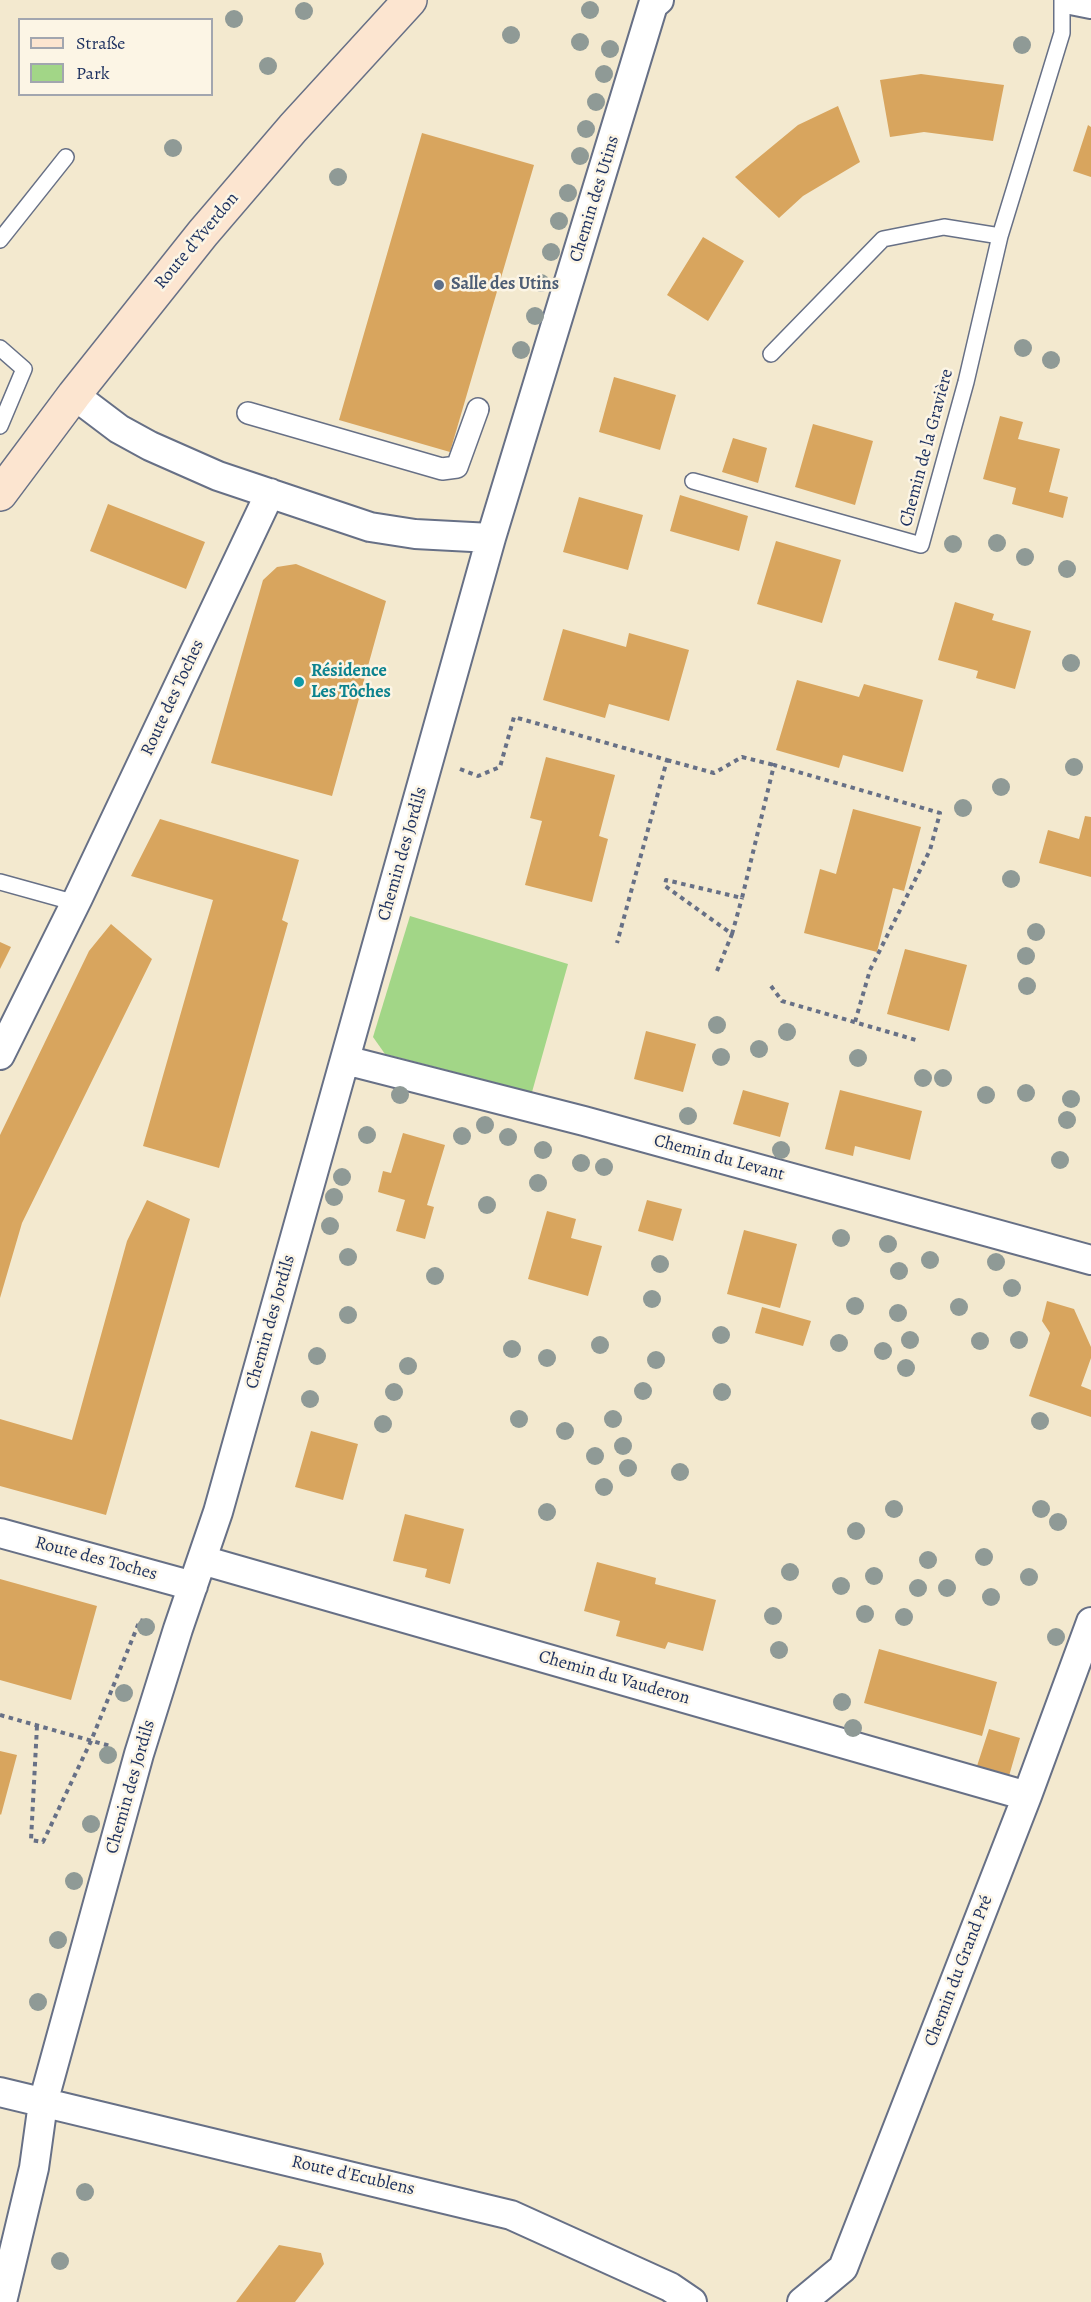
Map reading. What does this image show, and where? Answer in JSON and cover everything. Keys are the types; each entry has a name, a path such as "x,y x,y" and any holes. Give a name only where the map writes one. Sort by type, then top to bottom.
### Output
{"main road":[{"name":"Route d'Yverdon","path":"0,494 74,394 248,181 410,0"}],"street":[{"name":"Chemin des Utins","path":"491,538 653,4 659,0"},
{"path":"1071,0 1091,4"},
{"path":"74,394 119,429 150,446 218,476 370,527 392,532 491,538"},
{"path":"248,412 442,469 457,467 478,409"},
{"name":"Route des Toches","path":"0,1055 76,903 270,493"},
{"name":"Chemin des Jordils","path":"2,2302 34,2168 43,2103 140,1754 221,1501 491,538"},
{"name":"Chemin du Levant","path":"345,1060 584,1121 1091,1260"},
{"name":"Route des Toches","path":"0,1533 197,1573"},
{"name":"Chemin du Vauderon","path":"197,1573 1027,1796"},
{"name":"Chemin du Grand Pré","path":"802,2302 843,2268 1027,1796 1091,1622"},
{"name":"Route d'Ecublens","path":"0,2092 511,2215 670,2287 692,2302"}],"lane":[{"name":"Chemin de la Gravière","path":"693,481 921,545 966,382 1000,236 1062,33 1062,0"},
{"path":"0,240 66,157"},
{"path":"771,354 883,239 944,227 1000,236"},
{"path":"0,348 24,369 0,426"},
{"path":"0,882 76,903"}],"path":[{"path":"478,776 500,766 514,717 714,773 742,757 940,813 930,850 870,970 855,1022"},
{"path":"618,944 667,760"},
{"path":"717,971 732,934 742,898 774,765"},
{"path":"732,934 665,886 666,880 742,898"},
{"path":"771,986 782,1001 916,1040"},
{"path":"37,1726 31,1840 43,1842 91,1741 140,1620"},
{"path":"0,1715 140,1754"}],"green space":[{"path":"410,916 568,964 532,1092 385,1054 373,1037"}],"building":[{"path":"921,74 1004,85 993,141 924,132 890,137 880,80"},
{"path":"838,106 860,162 803,196 779,218 735,177 798,125"},
{"path":"1088,125 1091,127 1091,177 1073,171"},
{"name":"Salle des Utins","path":"422,133 534,165 450,452 339,420"},
{"path":"703,237 744,261 708,321 667,295"},
{"path":"614,377 676,395 660,450 599,432"},
{"path":"1000,416 1023,422 1018,439 1060,449 1049,492 1068,497 1063,518 1012,504 1016,488 983,479"},
{"path":"813,424 873,441 855,505 795,487"},
{"path":"733,438 767,448 758,483 722,472"},
{"path":"680,495 748,516 739,551 670,531"},
{"path":"579,497 643,515 628,570 563,552"},
{"path":"108,504 205,542 186,589 90,551"},
{"path":"776,541 841,560 822,623 757,604"},
{"name":"Résidence Les Tôches","path":"296,564 386,601 332,796 211,763 263,580 277,567"},
{"path":"955,602 994,614 992,620 1031,631 1015,689 976,678 978,671 938,660"},
{"path":"563,629 626,647 629,633 689,650 669,721 609,704 605,718 543,700"},
{"path":"797,680 859,697 864,684 923,700 903,772 843,755 839,768 776,750"},
{"path":"546,757 615,775 599,836 608,839 592,902 525,885 542,821 530,818"},
{"path":"853,809 921,827 904,891 893,888 877,952 804,933 820,869 836,874"},
{"path":"1085,816 1091,817 1091,877 1039,863 1048,830 1079,839"},
{"path":"160,819 299,860 282,920 288,923 219,1168 143,1146 213,900 131,876"},
{"path":"111,924 152,959 22,1223 0,1298 0,1135 89,951"},
{"path":"0,942 11,947 0,969"},
{"path":"905,949 967,965 949,1031 887,1014"},
{"path":"646,1031 696,1044 683,1092 634,1079"},
{"path":"743,1090 789,1103 780,1137 733,1124"},
{"path":"840,1090 922,1111 910,1160 855,1146 853,1156 825,1149"},
{"path":"403,1133 445,1145 427,1205 434,1207 425,1239 396,1231 405,1200 378,1192 383,1171 391,1173"},
{"path":"147,1200 190,1219 106,1515 0,1486 0,1419 72,1440 127,1241"},
{"path":"647,1200 682,1209 673,1241 638,1231"},
{"path":"547,1211 576,1219 571,1238 602,1246 588,1296 528,1279"},
{"path":"744,1230 797,1244 780,1308 727,1294"},
{"path":"1047,1301 1074,1309 1091,1347 1091,1358 1081,1386 1091,1390 1091,1417 1029,1396 1050,1333 1042,1321"},
{"path":"762,1307 811,1321 803,1346 755,1333"},
{"path":"311,1431 358,1444 343,1500 295,1487"},
{"path":"405,1514 464,1529 450,1584 425,1577 427,1569 393,1561"},
{"path":"597,1562 656,1578 655,1584 716,1600 703,1651 668,1642 665,1649 616,1636 620,1621 584,1611"},
{"path":"0,1579 97,1606 71,1700 0,1680"},
{"path":"879,1649 997,1682 982,1736 864,1703"},
{"path":"989,1729 1020,1738 1009,1776 977,1766"},
{"path":"0,1751 17,1755 1,1815 0,1814"},
{"path":"279,2245 321,2253 324,2264 295,2302 236,2302"}],"place":[{"name":"Salle des Utins","path":"439,285"},
{"name":"Résidence Les Tôches","path":"299,682"}]}
